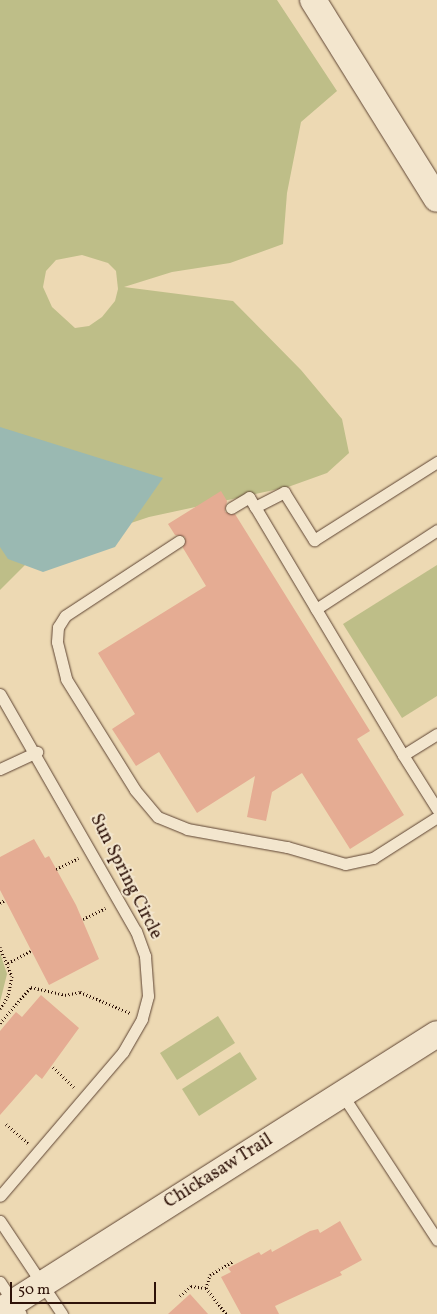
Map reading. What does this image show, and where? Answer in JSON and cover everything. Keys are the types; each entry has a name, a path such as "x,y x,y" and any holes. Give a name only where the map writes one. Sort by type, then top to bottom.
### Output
{"street":[{"path":"312,0 437,200"},
{"name":"Chickasaw Trail","path":"9,1302 42,1284 437,1034"}],"lane":[{"path":"255,507 284,492 314,540 437,462"},
{"path":"232,508 249,497 437,809"},
{"path":"316,609 437,530"},
{"path":"179,541 65,616 58,627 57,642 66,679 135,790 158,817 187,829 287,847 345,864 373,858 437,817"},
{"name":"Sun Spring Circle","path":"0,694 37,752 120,901 145,956 148,996 142,1018 123,1052 0,1196"},
{"path":"403,755 437,734"},
{"path":"0,769 37,752"},
{"path":"342,1094 437,1240"},
{"path":"0,1221 62,1314"}],"path":[{"path":"56,869 93,851"},
{"path":"0,903 5,900"},
{"path":"83,919 120,901"},
{"path":"0,947 8,963 11,987 0,1009"},
{"path":"8,963 31,951"},
{"path":"4,1026 0,1023 31,987 66,995 80,992 142,1018"},
{"path":"53,1067 85,1097"},
{"path":"6,1124 37,1151"},
{"path":"206,1288 210,1275 234,1262"},
{"path":"180,1296 191,1286 206,1288 226,1314"}],"green space":[{"path":"0,0 277,0 337,91 301,122 287,193 283,244 230,263 172,272 124,287 233,301 301,370 342,419 349,453 327,473 288,487 149,517 35,555 0,590","holes":["82,255 108,263 116,271 118,289 115,301 102,317 89,326 75,328 52,307 43,287 46,271 56,260"]},
{"path":"437,565 437,696 402,718 343,624"},
{"path":"0,953 7,974 0,1002"},
{"path":"218,1016 235,1043 177,1080 160,1053"},
{"path":"240,1052 257,1079 199,1116 182,1089"}],"water":[{"path":"0,427 163,478 115,547 43,572 8,559 0,547"}],"building":[{"path":"221,491 227,501 225,512 235,514 370,731 357,739 404,815 350,849 302,773 272,792 266,821 247,817 255,776 197,813 159,752 136,766 112,729 135,714 98,653 206,586 183,548 185,537 175,535 168,524"},
{"path":"34,839 45,858 49,856 76,905 99,959 49,985 0,890 0,857"},
{"path":"41,995 79,1028 42,1079 36,1074 0,1115 0,1031 16,1012 22,1017"},
{"path":"340,1221 362,1260 340,1272 342,1275 275,1306 279,1314 241,1314 221,1277 231,1272 228,1268 259,1252 261,1255 271,1249 272,1252 310,1231 318,1229 320,1233"},
{"path":"190,1294 208,1314 168,1314"}]}
